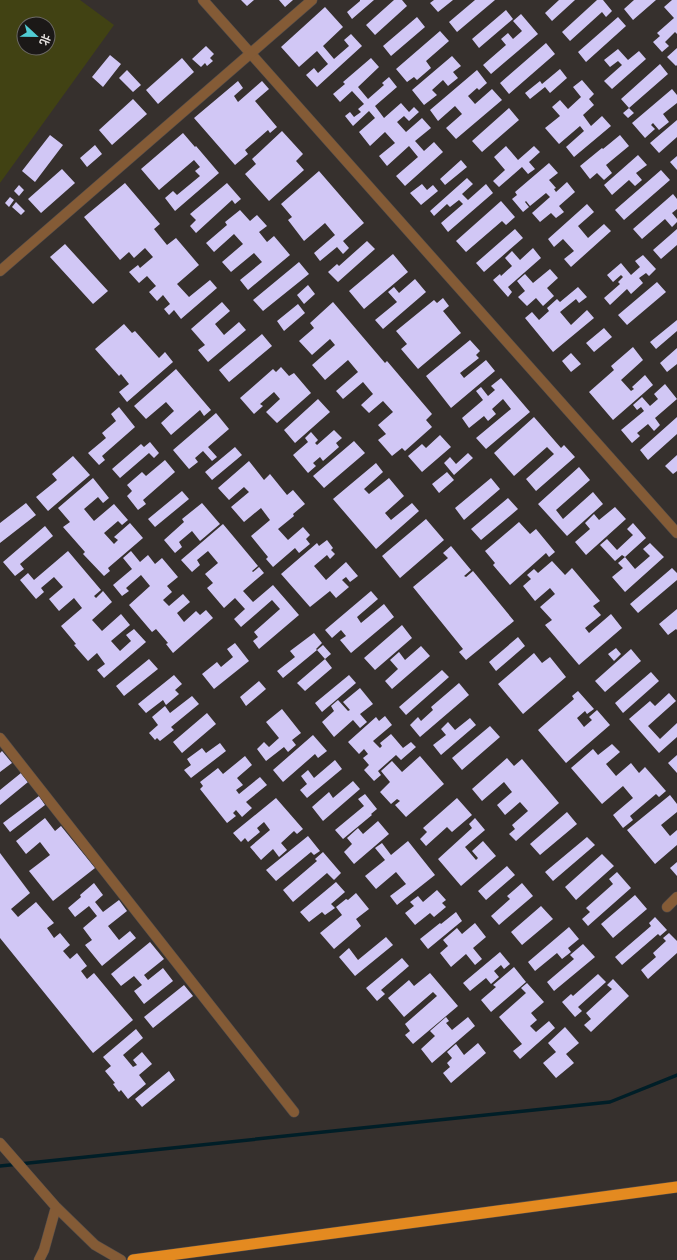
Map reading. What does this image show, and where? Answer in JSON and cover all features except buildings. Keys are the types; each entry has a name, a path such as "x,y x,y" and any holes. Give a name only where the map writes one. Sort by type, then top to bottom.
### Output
{"highway":[{"path":"133,1260 677,1187"}],"street":[{"path":"203,0 677,533"},
{"path":"0,271 312,0"},
{"path":"0,738 294,1112"},
{"path":"667,907 677,897"},
{"path":"0,1143 56,1206 95,1245 121,1260"},
{"path":"39,1260 44,1250 56,1206"}],"shaded area":[{"path":"0,0 80,0 114,25 0,183"}],"waterway":[{"path":"0,1166 610,1102 677,1075"}]}
